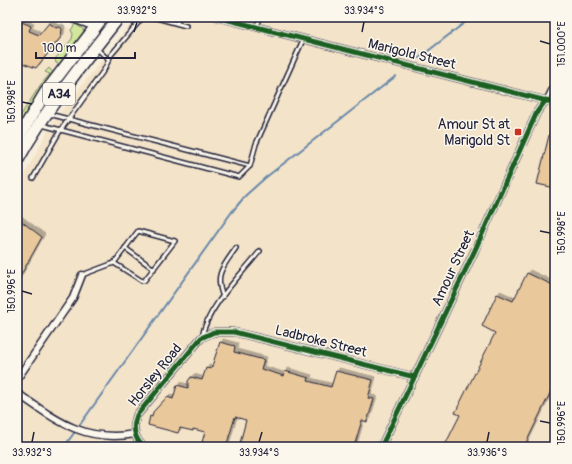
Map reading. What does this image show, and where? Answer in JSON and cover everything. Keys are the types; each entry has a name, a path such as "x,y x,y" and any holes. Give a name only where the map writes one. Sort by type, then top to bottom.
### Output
{"highway":[{"name":"A34","path":"17,140 45,93 103,17"},
{"name":"A34","path":"17,161 38,124 118,17"}],"street":[{"path":"68,17 95,27"},
{"name":"Marigold Street","path":"217,17 555,103"},
{"name":"Amour Street","path":"381,447 475,250 537,112 546,100"},
{"path":"17,379 73,298 82,275"},
{"name":"Ladbroke Street","path":"221,331 234,332 415,377"},
{"name":"Horsley Road","path":"135,434 135,422 140,412 202,338 221,331"},
{"path":"17,393 66,425 107,437 135,434 138,441 144,447"}],"lane":[{"path":"33,178 60,131 104,70 109,60 143,17"},
{"path":"153,17 186,26"},
{"path":"177,23 178,17"},
{"path":"256,27 261,17"},
{"path":"38,124 237,177 241,176 250,166 256,144 304,39"},
{"path":"95,48 109,60"},
{"path":"546,100 555,81"},
{"path":"46,113 250,166"},
{"path":"82,275 114,263 138,231 175,241 144,281 114,263"},
{"path":"125,248 154,269"},
{"path":"223,297 218,284 222,270 236,248"},
{"path":"202,338 204,325 223,297 260,251"}],"shaded area":[{"path":"17,17 40,17 73,30 78,39 41,84 17,121"},
{"path":"136,17 555,17 555,447 17,447 17,189 52,123"}],"green space":[{"path":"75,24 83,29 84,34 61,65 56,63 55,59 72,39 73,34 71,30"},
{"path":"49,68 54,74 17,128 17,121 41,84 50,74 45,72"}],"building":[{"path":"17,20 31,26 29,31 39,35 49,23 56,28 60,27 62,29 61,37 36,68 17,61"},
{"path":"553,119 555,119 555,164 552,176 555,176 555,188 537,184"},
{"path":"17,218 42,237 17,282"},
{"path":"527,273 555,286 555,383 524,447 444,447 460,415 455,413 495,333 482,326 497,294 513,301"},
{"path":"220,342 235,346 234,352 264,360 261,369 284,376 285,371 309,378 308,381 331,387 336,371 373,380 368,398 374,399 367,422 362,420 354,447 239,447 246,420 235,417 226,447 207,447 208,444 202,442 205,432 180,428 178,433 148,425 150,416 152,417 153,412 167,397 173,399 177,385 188,388 188,381 191,377 202,380 206,368 211,369"}],"waterway":[{"path":"419,58 472,17"},
{"path":"64,447 231,213 246,195 265,178 396,76"}],"cycle path":[{"path":"217,17 555,103"},
{"path":"381,447 475,250 537,112 546,100"},
{"path":"144,447 136,437 134,428 137,415 201,338 214,332 234,332 415,377"}],"place":[{"name":"Amour St at Marigold St","path":"518,132"}]}
